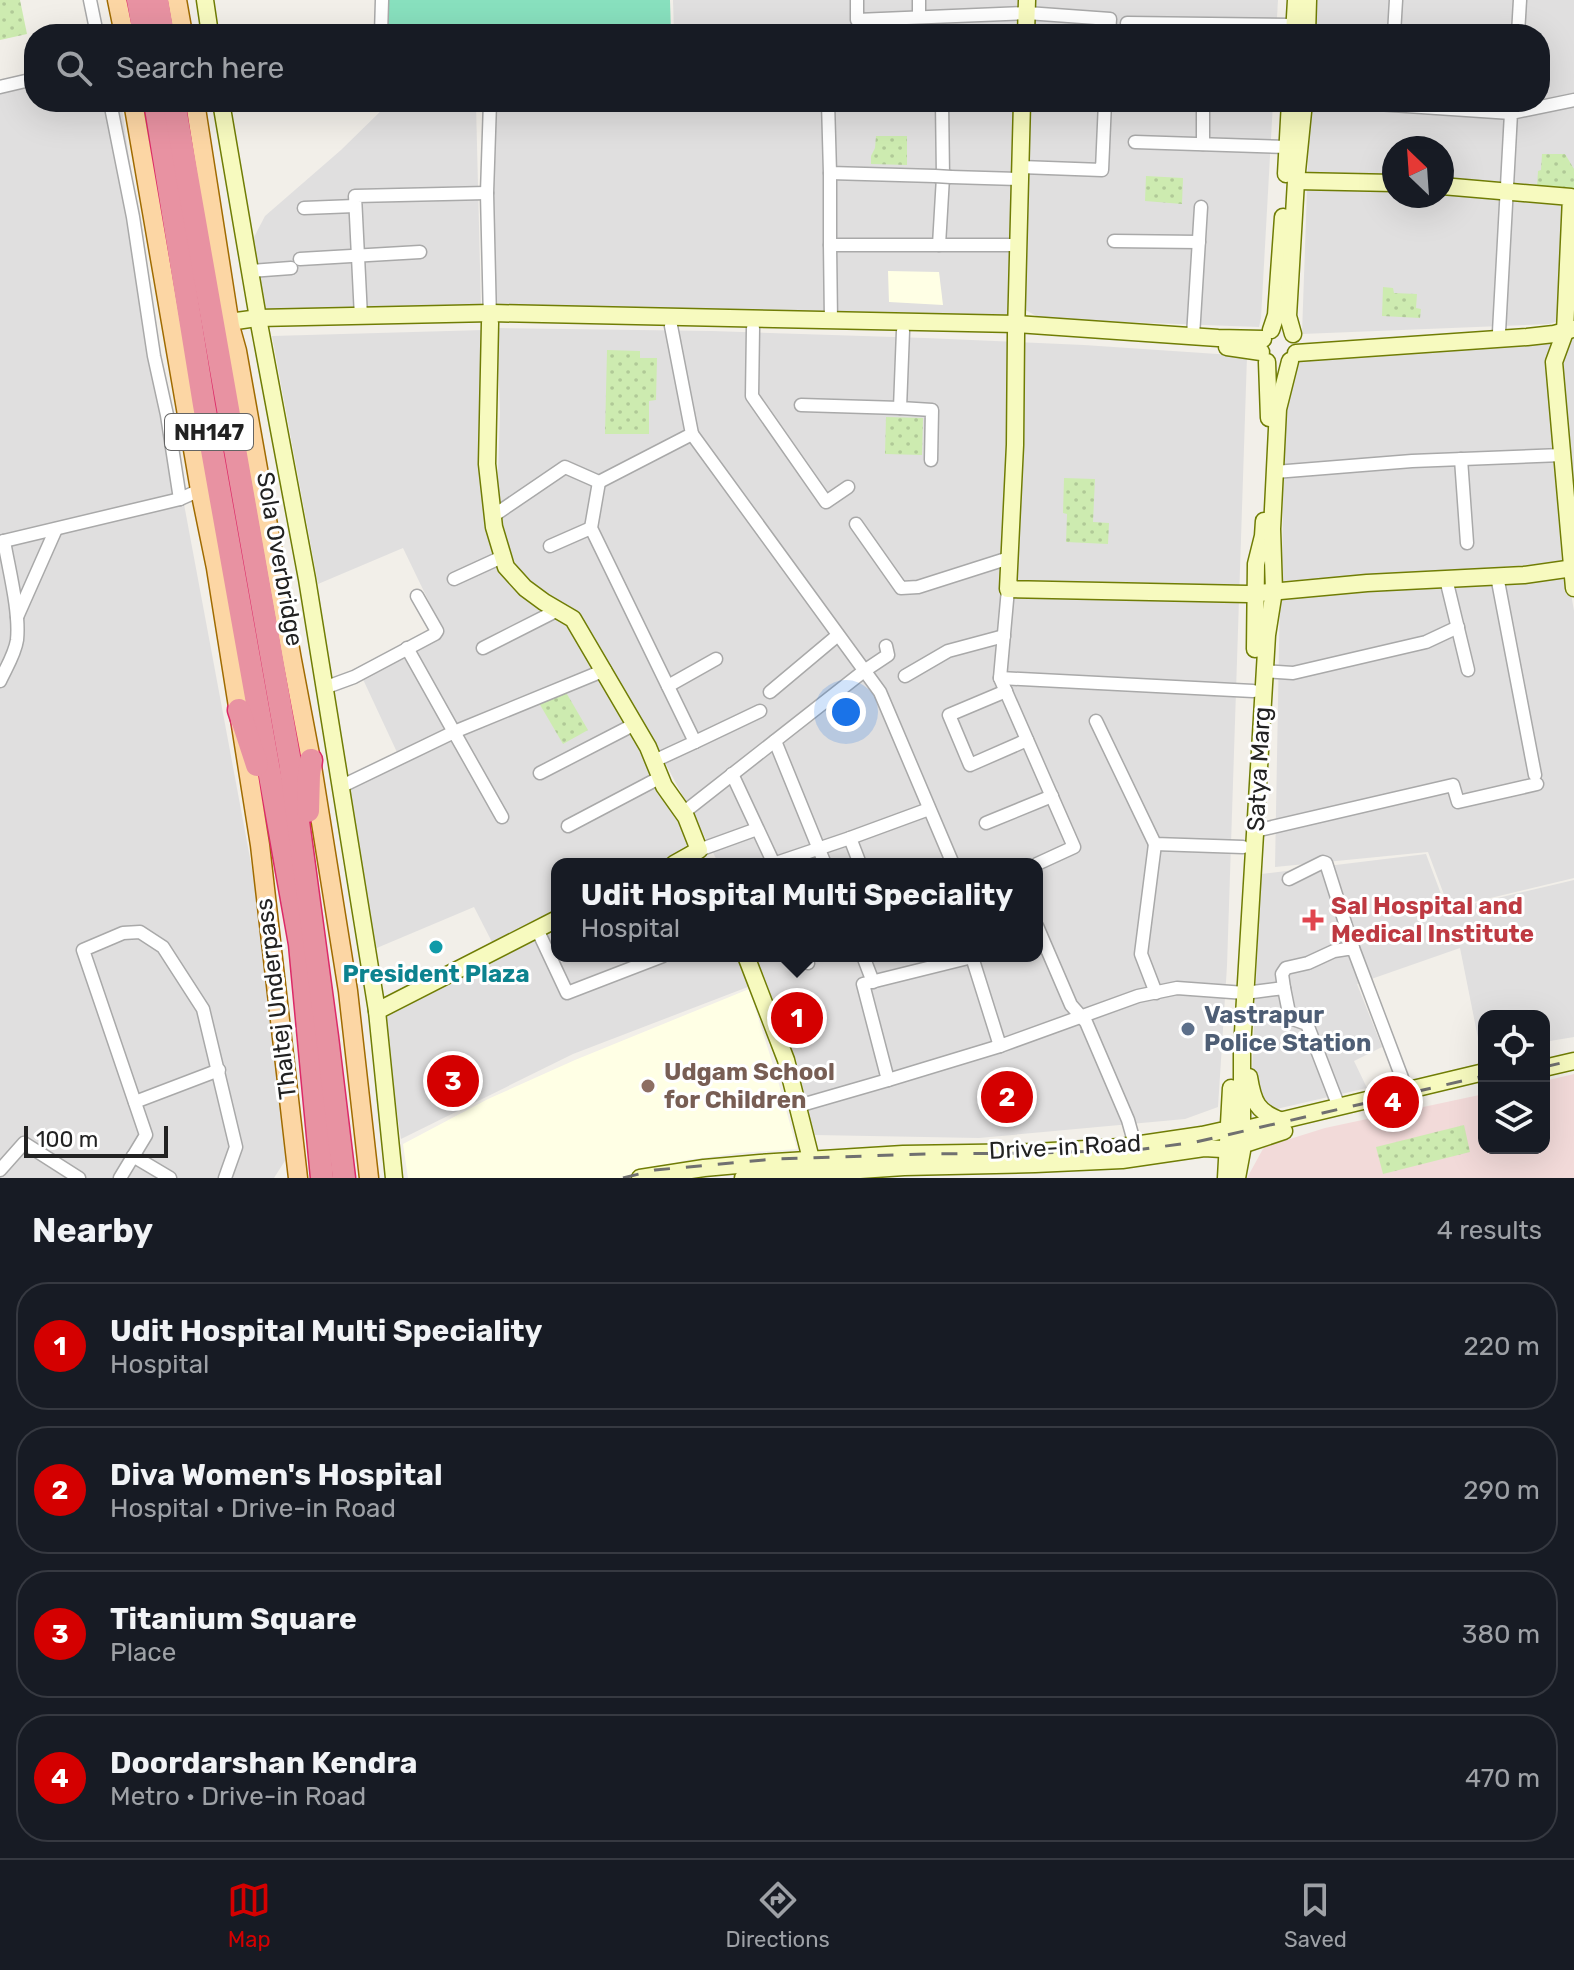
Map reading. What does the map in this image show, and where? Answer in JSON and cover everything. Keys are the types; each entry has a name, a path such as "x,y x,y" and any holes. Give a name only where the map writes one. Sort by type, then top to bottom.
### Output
{"highway":[{"path":"138,0 142,24"},
{"path":"157,0 161,24"},
{"name":"Sola Overbridge","path":"157,112 207,420 279,759 300,835"},
{"name":"Sola Overbridge","path":"176,112 279,759 277,814"},
{"path":"239,710 277,814"},
{"path":"300,835 308,815 311,760"},
{"name":"Thaltej Underpass","path":"277,814 300,944 322,1178"},
{"name":"Thaltej Underpass","path":"300,835 344,1178"}],"main road":[{"path":"117,0 122,24"},
{"path":"177,0 181,24"},
{"path":"135,112 216,568 260,845 298,1178"},
{"path":"197,112 230,326 311,760 348,991 369,1178"}],"street":[{"path":"90,0 95,24"},
{"path":"205,0 209,24"},
{"path":"381,24 382,0"},
{"path":"857,0 857,20 1027,6 1110,19 1110,24"},
{"path":"919,0 919,17"},
{"path":"1296,0 1298,24"},
{"path":"1300,24 1308,0"},
{"path":"1395,24 1396,0"},
{"path":"1519,24 1520,0"},
{"path":"1127,23 1140,24"},
{"path":"0,87 24,81"},
{"path":"1550,103 1574,100"},
{"path":"112,112 133,217 180,499"},
{"path":"223,112 307,579 377,1011 394,1178"},
{"path":"490,112 487,464 502,557 506,567 525,588 573,619 635,724 664,786 683,813 703,857 757,829"},
{"path":"828,112 831,321"},
{"path":"939,245 942,112"},
{"path":"1022,112 1015,445 1000,678 1074,847 1043,861"},
{"path":"830,173 951,177 1102,170 1105,112"},
{"path":"1203,112 1203,144"},
{"name":"Satya Marg","path":"1237,1178 1235,1138 1243,847 1256,635 1256,564 1263,536 1269,410 1265,346 1276,315 1288,147 1295,112"},
{"name":"Satya Marg","path":"1226,1178 1235,1138 1242,1049 1240,992 1255,831 1267,635 1274,591 1272,529 1278,409 1294,348 1288,316 1297,112"},
{"path":"1499,332 1512,112"},
{"path":"1135,142 1288,147"},
{"path":"1296,181 1382,183"},
{"path":"1454,187 1571,197 1569,327 1554,362 1562,455 1569,485 1574,588"},
{"path":"361,317 355,196 487,193"},
{"path":"304,208 355,206"},
{"path":"1193,336 1201,207"},
{"path":"1114,241 1199,242"},
{"path":"830,245 1019,245"},
{"path":"250,271 358,255 420,252"},
{"path":"230,326 361,317 831,321 1193,336 1265,346 1279,366 1294,348 1569,327"},
{"path":"259,323 490,318 753,328 903,331 1016,329 1223,346 1265,346 1282,328 1294,348"},
{"path":"671,326 692,434 880,692 950,858"},
{"path":"753,328 752,396 826,502 848,487"},
{"path":"900,408 903,331"},
{"path":"801,405 932,410 931,460"},
{"path":"599,482 692,434"},
{"path":"1275,472 1562,455"},
{"path":"1461,459 1467,543"},
{"path":"493,516 565,467 599,482"},
{"path":"599,482 591,528 695,742"},
{"path":"0,681 17,641 17,617 2,542 180,499 200,490"},
{"path":"856,524 901,588 918,587 1009,558"},
{"path":"550,546 591,528"},
{"path":"17,617 56,529"},
{"path":"454,579 502,557"},
{"path":"1008,589 1255,593 1573,569"},
{"path":"1255,831 1453,785 1458,802 1536,780 1497,576"},
{"path":"1446,579 1468,670"},
{"path":"324,688 354,677 437,631 417,596"},
{"path":"483,648 558,610"},
{"path":"1264,671 1293,673 1426,642 1458,627"},
{"path":"770,692 838,635"},
{"path":"905,676 948,651 1004,636"},
{"path":"683,813 888,655 886,646"},
{"path":"407,648 502,817"},
{"path":"668,686 716,659"},
{"path":"340,787 454,732 605,670"},
{"path":"1000,678 1253,691"},
{"path":"1006,691 949,715 970,765 1027,740"},
{"path":"654,761 760,711"},
{"path":"1096,721 1155,844 1141,954 1156,993"},
{"path":"540,773 635,724"},
{"path":"775,741 823,858"},
{"path":"732,774 771,858"},
{"path":"568,826 661,777"},
{"path":"986,823 1052,796"},
{"path":"792,858 929,809"},
{"path":"850,838 858,858"},
{"path":"1155,844 1243,847"},
{"path":"1289,879 1326,863 1353,948 1407,1091"},
{"path":"377,1011 551,922"},
{"path":"537,929 551,959"},
{"path":"120,1178 146,1135 83,950 123,933 140,932 163,947 203,1009 236,1147 225,1178"},
{"path":"1043,940 1071,1005 1086,1022 1128,1120 1135,1145"},
{"path":"1339,1107 1307,1024 1290,1018 1288,1014 1282,974 1286,968 1308,963 1334,951 1353,948"},
{"path":"552,962 567,993 647,962"},
{"path":"748,962 786,1060 813,1166"},
{"path":"865,962 873,982"},
{"path":"888,1080 863,984 952,962"},
{"path":"974,962 1000,1046"},
{"path":"798,1106 1000,1046 1138,996 1177,988 1240,992 1284,988"},
{"path":"1242,1049 1255,1103 1282,1121"},
{"path":"1550,1057 1574,1051"},
{"path":"1550,1067 1574,1061"},
{"path":"135,1102 219,1070"},
{"name":"Drive-in Road","path":"640,1178 704,1168 904,1167 1122,1160 1204,1148 1282,1121 1478,1073"},
{"name":"Drive-in Road","path":"743,1178 903,1154 1034,1152 1235,1138 1281,1131 1478,1084"},
{"path":"0,1170 24,1143 79,1178"},
{"path":"133,1156 170,1178"}],"shaded area":[{"path":"673,0 1017,0 1016,24 674,24"},
{"path":"1034,0 1278,0 1277,24 1033,24"},
{"path":"1313,0 1574,0 1574,316 1549,324 1302,334 1310,112 1550,112 1550,24 1312,24"},
{"path":"24,83 24,112 122,112 178,497 184,504 258,901 288,1156 274,1178 0,1178 0,89"},
{"path":"380,112 476,112 481,307 263,312 251,243 265,216"},
{"path":"494,112 1015,112 1010,320 624,307 490,306"},
{"path":"1030,112 1272,112 1259,327 1042,319 1020,307"},
{"path":"888,271 939,272 943,305 889,302"},
{"path":"497,328 925,338 1247,356 1227,966 1218,1107 1185,1119 979,1138 815,1135 759,962 1043,962 1043,858 716,858 591,631 577,613 541,591 521,573 509,551 497,504 500,412"},
{"path":"484,330 484,476 504,570 571,623 682,817 699,858 551,858 551,962 743,962 753,985 573,1054 401,1139 380,999 492,942 474,907 372,950 345,791 402,763 361,675 444,633 403,548 318,584 272,336"},
{"path":"1574,334 1574,515 1560,365 1569,336"},
{"path":"1553,339 1546,364 1562,563 1282,581 1284,411 1300,361"},
{"path":"1568,576 1574,611 1574,878 1449,908 1428,852 1275,867 1280,591"},
{"path":"1426,854 1447,910 1574,880 1574,1037 1550,1041 1550,1010 1478,1010 1478,1038 1460,948 1357,984 1382,1047 1354,1061 1367,1088 1250,1115 1261,874"},
{"name":"Udgam School for Children","path":"749,989 797,1149 686,1160 620,1178 408,1178 403,1144 488,1099 575,1060"},
{"path":"1574,1074 1574,1178 1247,1178 1264,1147 1325,1128 1478,1095 1478,1154 1550,1154 1550,1080"}],"green space":[{"path":"0,0 20,0 24,35 0,40"},
{"path":"387,0 670,0 671,24 387,24"},
{"path":"876,136 907,136 907,165 871,164"},
{"path":"1542,154 1565,154 1574,169 1574,188 1537,187"},
{"path":"1146,176 1183,178 1182,204 1145,201"},
{"path":"1383,287 1393,288 1394,293 1417,294 1416,308 1421,309 1420,318 1382,316"},
{"path":"607,350 640,351 640,358 657,358 656,400 649,401 649,434 605,434"},
{"path":"886,417 923,418 922,455 885,454"},
{"path":"1064,478 1095,479 1093,522 1109,523 1108,544 1066,542"},
{"path":"564,689 588,730 563,744 539,703"},
{"path":"1464,1125 1470,1152 1383,1174 1376,1147"}],"railway":[{"path":"1550,1066 1574,1060"},
{"path":"623,1178 655,1170 775,1159 1136,1150 1196,1142 1478,1077"}],"place":[{"name":"Sal Hospital and Medical Institute","path":"1313,920"},
{"name":"President Plaza","path":"436,947"},
{"name":"Udit Hospital Multi Speciality","path":"797,1018"},
{"name":"Vastrapur Police Station","path":"1188,1029"},
{"name":"Titanium Square","path":"453,1081"},
{"name":"Udgam School for Children","path":"648,1086"},
{"name":"Diva Women's Hospital","path":"1007,1097"},
{"name":"Doordarshan Kendra","path":"1393,1102"}]}
